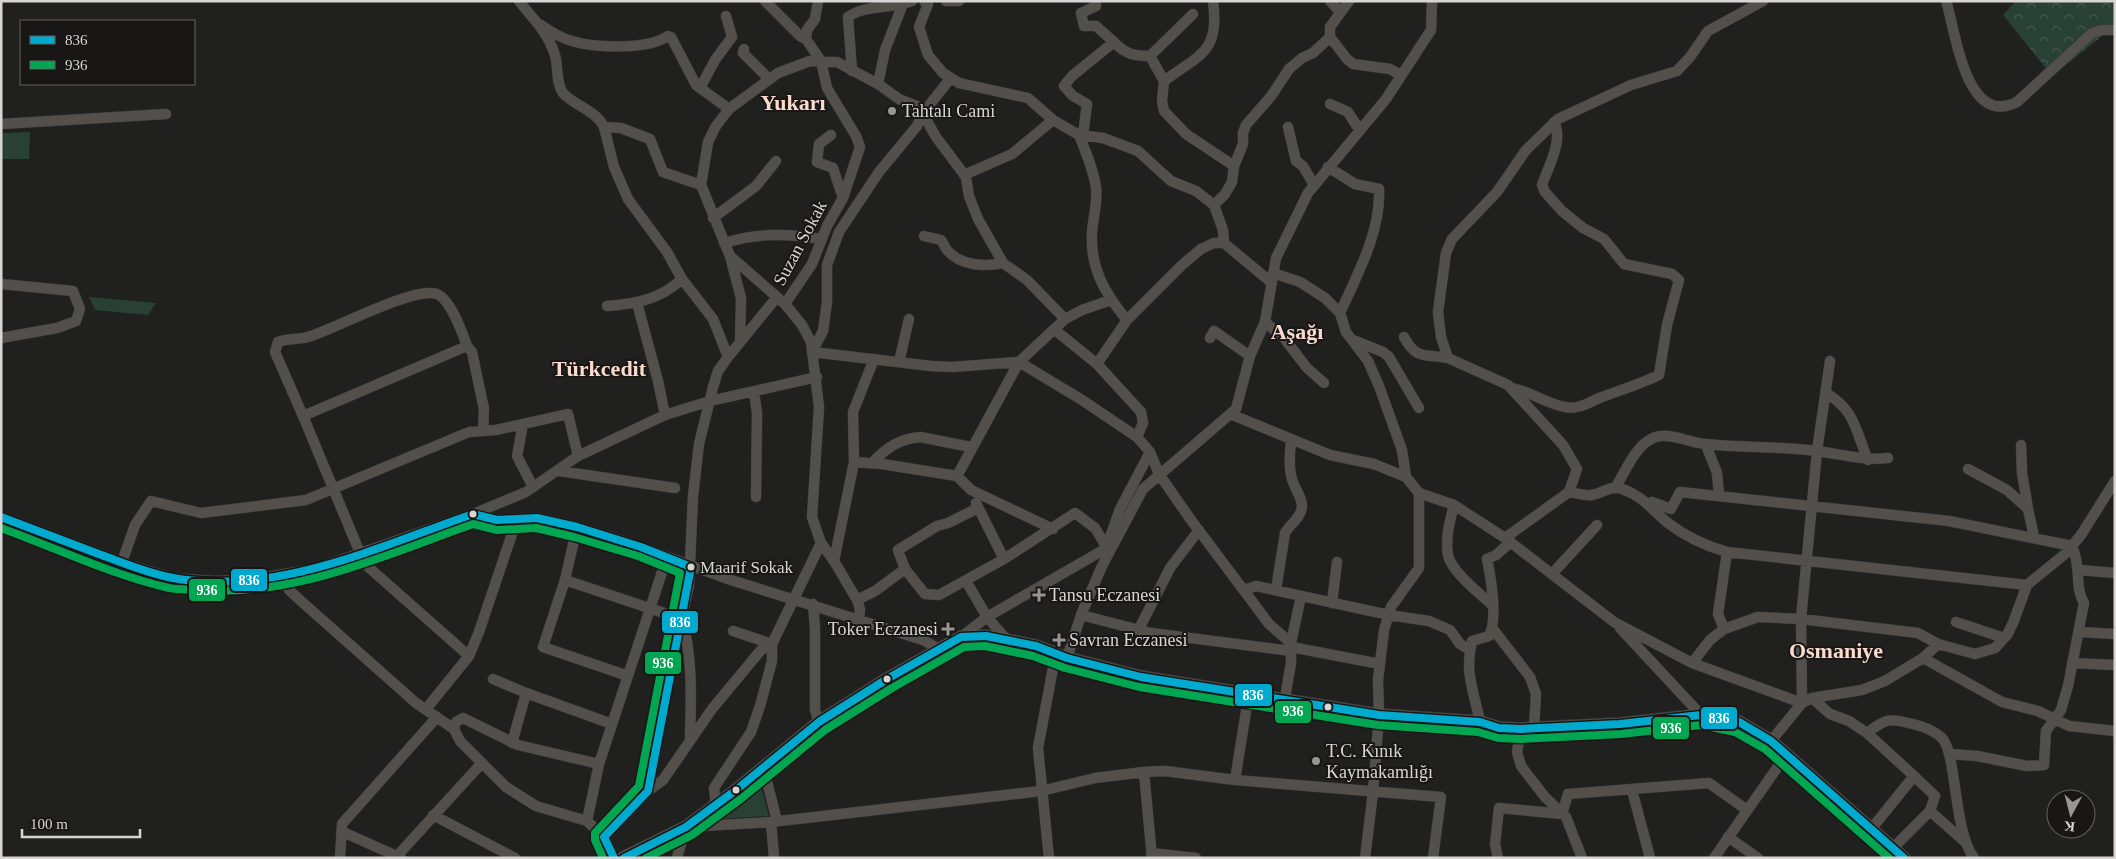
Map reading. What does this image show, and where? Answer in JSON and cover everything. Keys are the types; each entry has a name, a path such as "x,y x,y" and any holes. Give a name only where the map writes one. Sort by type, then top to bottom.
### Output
{"main road":[{"path":"631,856 686,827 716,806 819,722 961,637 986,636 1007,640 1141,677 1285,698 1379,715 1480,722 1499,728 1521,729 1620,724 1701,715 1739,722 1771,741 1904,858"}],"street":[{"path":"520,1 541,24 563,38 599,45 618,46 644,44 662,40 668,36 700,88 730,109"},
{"path":"765,1 800,36 806,39 821,61"},
{"path":"806,39 807,30 815,19 818,3 807,1"},
{"path":"946,1 959,1"},
{"path":"1096,1 1096,6 1081,13 1084,26 1096,26 1123,52 1136,56 1150,56 1193,14"},
{"path":"1164,80 1203,54 1208,47 1216,22 1213,1"},
{"path":"1330,1 1340,12"},
{"path":"1349,1 1330,27 1330,37 1353,64 1390,69 1401,75"},
{"path":"1049,858 1038,748 1061,655 1081,615 1111,546 1143,489 1236,409 1250,356 1265,322 1276,258 1308,193 1386,99 1431,30 1432,1"},
{"path":"1448,358 1441,338 1438,312 1446,253 1452,239 1497,192 1526,150 1554,122 1632,85 1677,71 1690,57 1708,31 1763,1"},
{"path":"1946,1 1960,57 1974,90 1980,98 1994,106 2006,106 2017,102 2092,34 2102,30 2115,30"},
{"path":"852,71 848,17 876,4 906,2"},
{"path":"878,84 885,50 906,2"},
{"path":"928,2 919,24 920,32 928,54 936,66 950,79 979,89 1028,98 1053,120 1081,135 1103,138 1138,151 1170,180 1196,191 1214,205 1224,230 1224,243"},
{"path":"700,88 715,60 732,37 726,16"},
{"path":"541,24 555,54 562,92 586,107 601,121 614,168 628,199 667,252 682,279 713,319 728,357"},
{"path":"1214,205 1232,182 1234,166 1243,144 1243,133 1246,125 1272,95 1289,69 1302,58 1313,53 1330,37"},
{"path":"1114,42 1072,76 1064,86 1073,96 1087,104 1081,135 1096,188 1092,234 1097,275 1111,300 1128,320"},
{"path":"744,49 743,53 769,79"},
{"path":"1150,56 1164,80 1162,101 1164,111 1186,134 1234,166"},
{"path":"740,342 741,298 730,256 701,185 708,142 716,126 730,109 769,79 795,66 821,61 837,62 878,84 899,99 919,107 936,137 964,175 969,196 978,219 1003,263 1027,280 1065,319"},
{"name":"Suzan Sokak","path":"786,304 812,264 827,226 844,198 860,147 856,136 827,88 821,61"},
{"path":"812,352 822,331 827,302 827,265 840,232 879,172 917,126 922,113 950,79"},
{"path":"1330,104 1348,112 1360,131"},
{"path":"1,124 166,114"},
{"path":"964,175 1012,154 1053,120"},
{"path":"1404,337 1411,350 1420,355 1448,358 1511,388 1524,390 1564,407 1578,408 1602,397 1634,388 1659,375 1668,318 1679,280 1672,274 1624,264 1604,239 1582,228 1562,211 1545,192 1542,184 1558,138 1558,128 1554,122"},
{"path":"604,127 622,128 650,139 663,172 701,185"},
{"path":"1288,127 1296,161 1302,166 1314,185"},
{"name":"Suzan Sokak","path":"830,135 818,144 817,162 833,168 844,198"},
{"path":"713,218 756,186 776,161"},
{"path":"1328,167 1355,184 1379,189 1380,202 1373,230 1361,268 1340,313"},
{"path":"827,226 840,232"},
{"path":"724,243 763,234 793,235 821,239"},
{"path":"924,236 941,240 946,250 974,265 1003,263"},
{"path":"1098,364 1128,320 1182,265 1200,249 1214,243 1224,243 1272,278 1300,282 1325,298 1340,313 1343,325 1368,362 1379,386 1402,450 1406,477"},
{"path":"730,256 786,304 807,334 817,376 819,407 812,517 821,543 857,600 860,609 859,618"},
{"path":"607,306 637,304 670,290 682,279"},
{"path":"1,284 73,291 80,309 76,321 57,328 1,338"},
{"path":"360,553 275,352 278,342 286,339 308,337 322,330 345,324 380,305 429,292 439,295 458,321 467,346 472,352 484,409 484,430"},
{"path":"648,791 691,567 693,496 697,461 710,401 718,371 777,297"},
{"path":"957,476 971,447 1019,362 1065,319 1082,310 1111,300"},
{"path":"637,304 658,381 665,415"},
{"path":"899,362 910,319"},
{"path":"1265,322 1284,338 1307,368 1324,384"},
{"path":"1055,330 1098,364 1141,412 1143,423 1137,438"},
{"path":"1210,338 1214,331 1250,356"},
{"path":"1352,340 1383,352 1389,357 1419,408"},
{"path":"303,416 467,346"},
{"path":"812,352 952,367 1019,362 1082,400 1137,438 1150,452 1159,474 1199,530 1269,624 1291,647"},
{"path":"834,561 854,462 853,412 874,359"},
{"path":"1807,700 1802,619 1817,451 1830,361"},
{"path":"1,517 122,562 172,578 248,580 284,576 315,569 473,514 533,487 559,471 578,456 665,415 710,401 817,376"},
{"path":"1480,722 1467,659 1472,641 1489,636 1493,628 1491,604 1493,596 1487,559 1496,555 1508,540 1569,492 1577,469 1572,458 1544,422 1511,388"},
{"path":"754,392 757,413 756,497"},
{"path":"1826,393 1838,400 1851,415 1868,460"},
{"path":"122,562 135,525 151,501 201,513 306,500 461,435 568,414 578,456"},
{"path":"1230,414 1330,455 1374,464 1406,477 1419,492 1454,505 1508,540 1614,622 1701,715"},
{"path":"522,424 517,456 533,487"},
{"path":"1615,488 1638,450 1650,439 1659,436 1706,444 1750,445 1817,451 1868,460 1888,458"},
{"path":"872,463 892,445 911,438 920,437 971,447"},
{"path":"1276,590 1285,533 1302,508 1300,494 1293,483 1290,470 1291,439"},
{"path":"1706,444 1717,473 1720,495"},
{"path":"2021,444 2022,473 2034,537"},
{"path":"961,637 987,617 1111,546 1120,509 1150,452"},
{"path":"854,462 957,476 971,490 1053,529"},
{"path":"1968,469 2007,490 2028,509"},
{"path":"559,471 675,488"},
{"path":"1692,663 1710,640 1724,629 1758,617 1802,619 1918,633 1938,644 1974,654 1995,648 2013,623 2027,585 2082,535 2115,481"},
{"path":"1569,492 1591,495 1615,488 1639,496 1667,522 1687,536 1706,546 1727,552 2027,585"},
{"path":"971,490 1004,559"},
{"path":"1365,858 1373,792 1379,715 1380,664 1384,630 1391,606 1420,568 1419,492"},
{"path":"1649,504 1652,502 1671,509 1680,492 1720,495 1949,522 2034,537 2072,546"},
{"path":"1454,505 1449,526 1448,556 1463,577 1491,604"},
{"path":"978,508 948,523 937,526 898,550 904,569 925,594 940,595 966,581 1053,529 1075,513 1095,528 1111,546"},
{"path":"473,514 497,520 537,518 578,527 691,567 859,618 923,640 939,649"},
{"path":"426,709 469,656 479,632 517,519"},
{"path":"1552,574 1597,525"},
{"path":"578,527 565,580 543,647 628,676"},
{"path":"1140,630 1170,568 1199,530"},
{"path":"716,806 714,788 751,732 772,661 772,644 821,543"},
{"path":"1950,754 1977,756 2027,766 2044,766 2046,731 2061,710 2084,604 2079,595 2080,570 2072,546"},
{"path":"1724,629 1718,614 1727,552"},
{"path":"587,821 599,764 667,557"},
{"path":"1332,602 1337,562"},
{"path":"366,565 469,656"},
{"path":"857,600 875,591 904,569"},
{"path":"2080,570 2115,573"},
{"path":"284,576 289,590 416,703 454,729 460,741 506,787 536,806 587,821 604,837 614,858"},
{"path":"565,580 682,619"},
{"path":"966,581 987,617 1007,640"},
{"path":"1244,590 1256,586 1389,614 1418,618 1440,624 1453,633 1460,644 1470,650"},
{"path":"1285,698 1291,647 1301,596"},
{"path":"813,604 815,628 815,710 819,722"},
{"path":"1081,615 1140,630 1218,642 1291,647 1380,664"},
{"path":"682,619 690,655 692,690 690,739"},
{"path":"1614,622 1692,663 1807,700 1830,714 1849,721 1867,733 1935,796 1930,811 1893,848"},
{"path":"1956,622 2004,638"},
{"path":"1493,628 1530,677 1536,694 1534,728"},
{"path":"733,631 772,644"},
{"path":"2079,632 2115,634"},
{"path":"604,837 648,791 663,780 690,739 761,650 772,644"},
{"path":"1771,741 1807,700 1862,690 1885,681 1923,658 1938,644"},
{"path":"1923,658 1975,689 2002,702 2038,711 2069,726 2115,731"},
{"path":"2072,663 2115,665"},
{"path":"493,679 526,694 612,724"},
{"path":"1235,780 1249,693"},
{"path":"512,743 526,694"},
{"path":"340,858 342,824 437,717"},
{"path":"454,729 456,722 463,718 512,743 599,764"},
{"path":"1867,733 1882,721 1895,719 1918,726 1942,738 1950,754 1964,840 1973,858"},
{"path":"1521,729 1517,752 1521,766 1545,797 1562,814 1576,838 1582,858"},
{"path":"1714,858 1786,755"},
{"path":"343,832 399,857 433,815 481,764"},
{"path":"763,766 774,822 774,858"},
{"path":"677,858 686,827 774,822 1041,791 1095,778 1165,771 1235,780 1441,797 1433,858"},
{"path":"1144,772 1151,855 1196,858"},
{"path":"1872,828 1914,776"},
{"path":"1562,814 1568,794 1709,784 1747,810"},
{"path":"1632,790 1650,858"},
{"path":"1498,858 1495,844 1499,808 1562,814"},
{"path":"1930,811 1964,840"},
{"path":"433,815 515,858"},
{"path":"1728,837 1758,858"}],"green space":[{"path":"2016,1 2115,1 2115,36 2106,33 2052,76 2003,15"},
{"path":"30,132 29,159 1,159 1,133"},
{"path":"89,297 156,303 148,315 95,310"},
{"path":"760,783 769,816 718,819 717,814"}],"transit line":[{"name":"836","path":"1,517 147,571 173,578 212,582 250,580 326,565 473,514 497,520 537,518 577,527 641,547 691,567 648,791 604,837 614,858"},
{"name":"936","path":"1,528 126,576 176,589 235,590 270,587 305,580 373,560 473,524 497,530 536,528 638,556 680,573 639,786 595,833 595,840 603,858"},
{"name":"836","path":"624,858 686,827 736,790 819,722 887,679 961,637 986,636 1036,646 1067,658 1141,677 1379,715 1480,722 1499,728 1521,729 1620,724 1701,715 1739,722 1771,741 1904,858"},
{"name":"936","path":"646,858 692,835 742,798 825,730 892,688 964,647 985,646 1033,656 1065,668 1139,687 1378,725 1478,732 1498,738 1521,739 1621,734 1701,725 1735,732 1765,749 1889,858"}],"place":[{"name":"Tahtalı Cami","path":"892,111"},
{"name":"Maarif Sokak","path":"691,567"},
{"name":"Tansu Eczanesi","path":"1039,595"},
{"name":"Toker Eczanesi","path":"948,629"},
{"name":"Savran Eczanesi","path":"1059,640"},
{"name":"T.C. Kınık Kaymakamlığı","path":"1316,761"}],"district":[{"name":"Yukarı","path":"793,102"},
{"name":"Aşağı","path":"1297,331"},
{"name":"Türkcedit","path":"599,368"},
{"name":"Osmaniye","path":"1836,650"}]}
